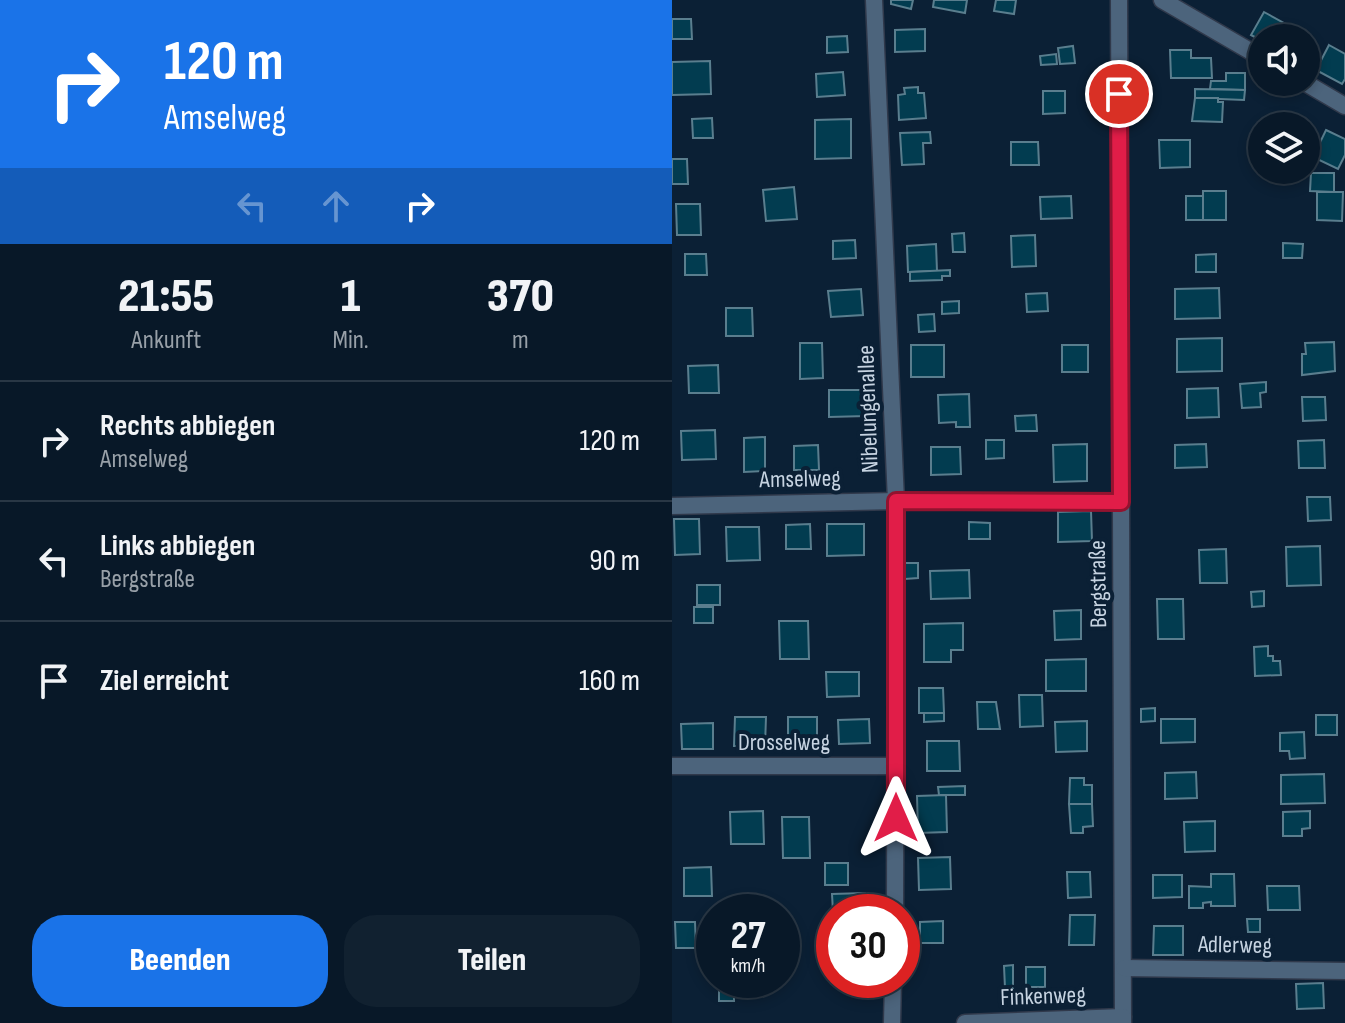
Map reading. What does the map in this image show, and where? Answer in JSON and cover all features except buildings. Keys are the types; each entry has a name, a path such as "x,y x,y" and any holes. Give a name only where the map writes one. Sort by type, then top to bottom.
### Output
{"street":[{"name":"Nibelungenallee","path":"874,0 896,501 895,894"},
{"name":"Bergstraße","path":"1119,0 1123,1020"},
{"path":"1162,0 1248,50"},
{"path":"1320,91 1345,106"},
{"name":"Amselweg","path":"672,506 896,501 1121,502"},
{"name":"Drosselweg","path":"672,766 896,766"},
{"name":"Adlerweg","path":"1124,968 1345,971"},
{"path":"892,1023 893,998"},
{"name":"Finkenweg","path":"965,1023 1123,1020"}],"route":[{"path":"896,818 896,501 1121,502 1119,94"}]}
